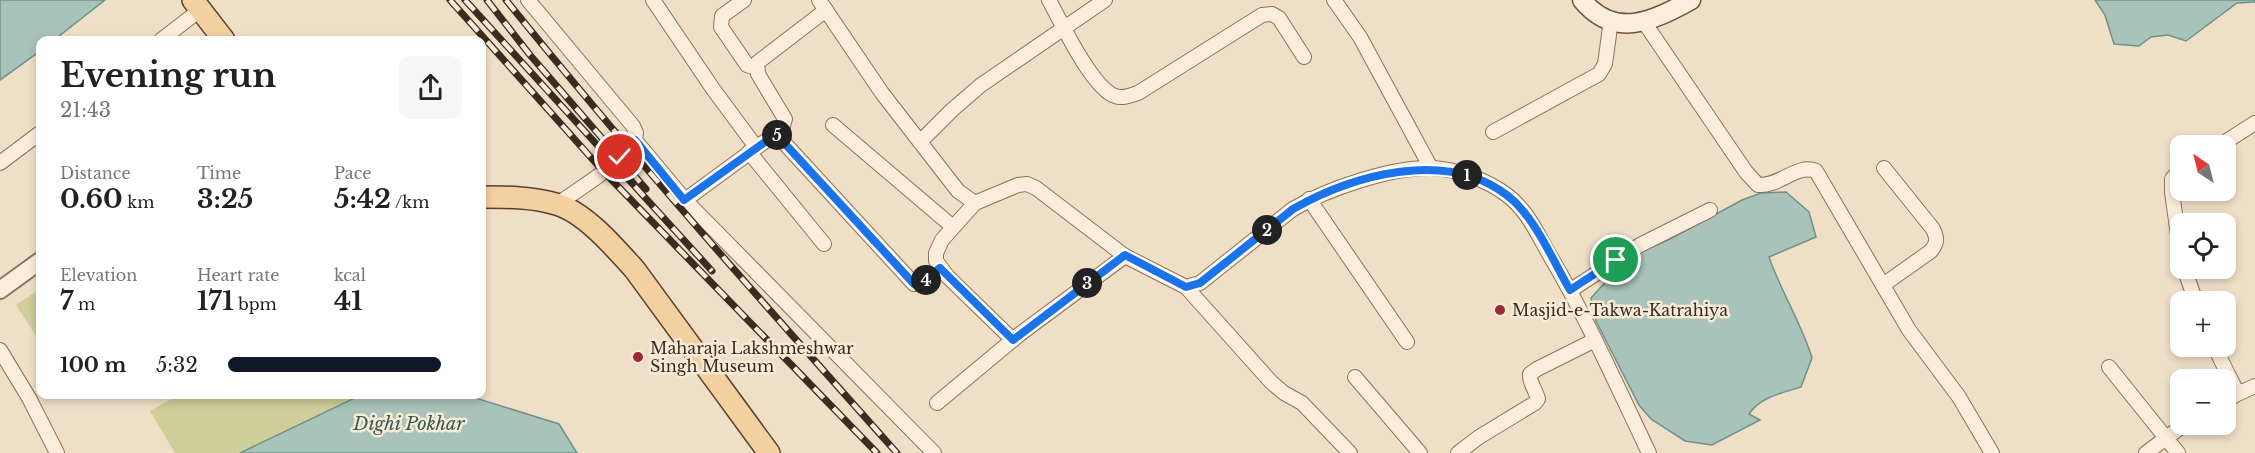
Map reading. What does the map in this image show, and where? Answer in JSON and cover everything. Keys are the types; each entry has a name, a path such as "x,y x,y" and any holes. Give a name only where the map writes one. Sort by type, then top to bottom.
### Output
{"main road":[{"path":"1582,0 1600,16 1623,25 1644,22 1691,0"},
{"path":"196,5 221,36"},
{"path":"486,197 515,196 558,204 583,219 619,252 769,453"}],"street":[{"path":"528,0 633,126 636,133 635,140 629,149 613,164 558,204"},
{"path":"653,0 753,149 824,244"},
{"path":"744,0 722,16 722,27 747,65 756,68"},
{"path":"1048,0 1088,69 1115,96 1125,97 1138,93 1262,15 1272,14 1279,18 1304,57"},
{"path":"920,142 981,85 1105,0"},
{"path":"1334,0 1360,37 1431,168"},
{"path":"165,36 196,5"},
{"path":"684,200 782,129 785,119 756,68 760,59 823,5 882,93 958,192 975,202"},
{"path":"1493,132 1599,74 1605,64 1611,20"},
{"path":"1644,22 1746,172 1758,185 1768,186 1803,170 1816,171 1909,330 1959,397 1992,453"},
{"path":"2236,135 2255,123"},
{"path":"833,125 953,227"},
{"path":"776,134 914,284 921,283 940,268"},
{"path":"0,163 36,136"},
{"path":"635,140 684,200 934,453"},
{"path":"1186,287 1200,283 1293,209 1310,199 1378,175 1431,168 1473,176 1507,195 1526,214 1570,290 1649,453"},
{"path":"1883,285 1931,251 1937,238 1884,168"},
{"path":"1013,340 940,268 936,253 942,240 975,202 1018,185 1027,184 1057,203 1125,255 1186,287 1272,382 1302,404 1350,453"},
{"path":"1310,199 1407,342"},
{"path":"1570,290 1640,245 1710,210"},
{"path":"937,403 1013,340 1125,255"},
{"path":"0,290 36,264"},
{"path":"1458,453 1479,437 1535,403 1538,399 1529,380 1530,374 1595,340"},
{"path":"0,350 29,398 57,453"},
{"path":"2109,367 2168,437 2178,453"},
{"path":"1355,377 1420,453"},
{"path":"2236,396 2255,386"},
{"path":"2146,453 2171,435"}],"green space":[{"path":"36,292 36,336 16,305"},
{"path":"171,399 355,399 240,453 175,453 150,411"}],"water":[{"path":"0,0 105,0 59,36 36,36 36,54 0,80"},
{"path":"2095,0 2255,0 2255,2 2237,3 2186,41 2168,35 2151,37 2139,46 2114,44 2105,15"},
{"path":"1786,192 1809,212 1816,237 1769,257 1812,358 1801,387 1772,396 1759,403 1749,414 1760,420 1712,445 1685,441 1651,419 1639,405 1596,321 1591,298 1620,266 1640,252 1670,239 1742,200 1761,193"},
{"name":"Dighi Pokhar","path":"353,399 479,399 559,424 577,453 240,453"}],"railway":[{"path":"450,0 482,36"},
{"path":"465,0 712,271"},
{"path":"487,0 530,55 646,189"},
{"path":"506,0 650,172 897,453"},
{"path":"486,40 603,171 877,453"}],"place":[{"name":"Masjid-e-Takwa-Katrahiya","path":"1500,310"},
{"name":"Maharaja Lakshmeshwar Singh Museum","path":"638,357"}],"route":[{"path":"620,157 635,140 684,200 776,134 914,284 921,283 940,268 1013,340 1125,255 1186,287 1200,283 1293,209 1310,199 1378,175 1431,168 1473,176 1507,195 1526,214 1570,290 1616,260"}]}
